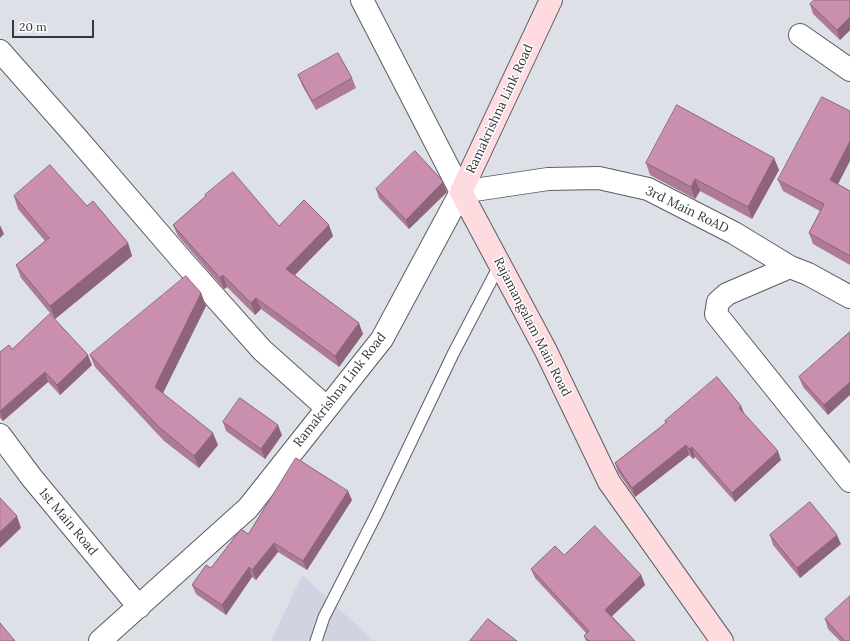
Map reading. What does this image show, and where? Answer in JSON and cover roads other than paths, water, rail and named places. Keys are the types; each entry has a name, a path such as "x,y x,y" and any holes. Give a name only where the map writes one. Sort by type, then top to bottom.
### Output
{"street":[{"name":"Rajamangalam Main Road","path":"362,0 461,192 546,351 609,482 722,641"},
{"name":"Ramakrishna Link Road","path":"100,641 248,508 382,339 461,192 551,0"},
{"path":"800,35 850,70"},
{"path":"0,50 262,350 327,408"},
{"name":"3rd Main RoAD","path":"461,192 548,179 599,178 648,189 734,233 790,267 808,274 850,297"},
{"path":"790,267 727,294 718,302 716,314 850,481"},
{"name":"1st Main Road","path":"0,435 32,478 139,607"}],"lane":[{"path":"316,641 324,617 500,264"}]}
